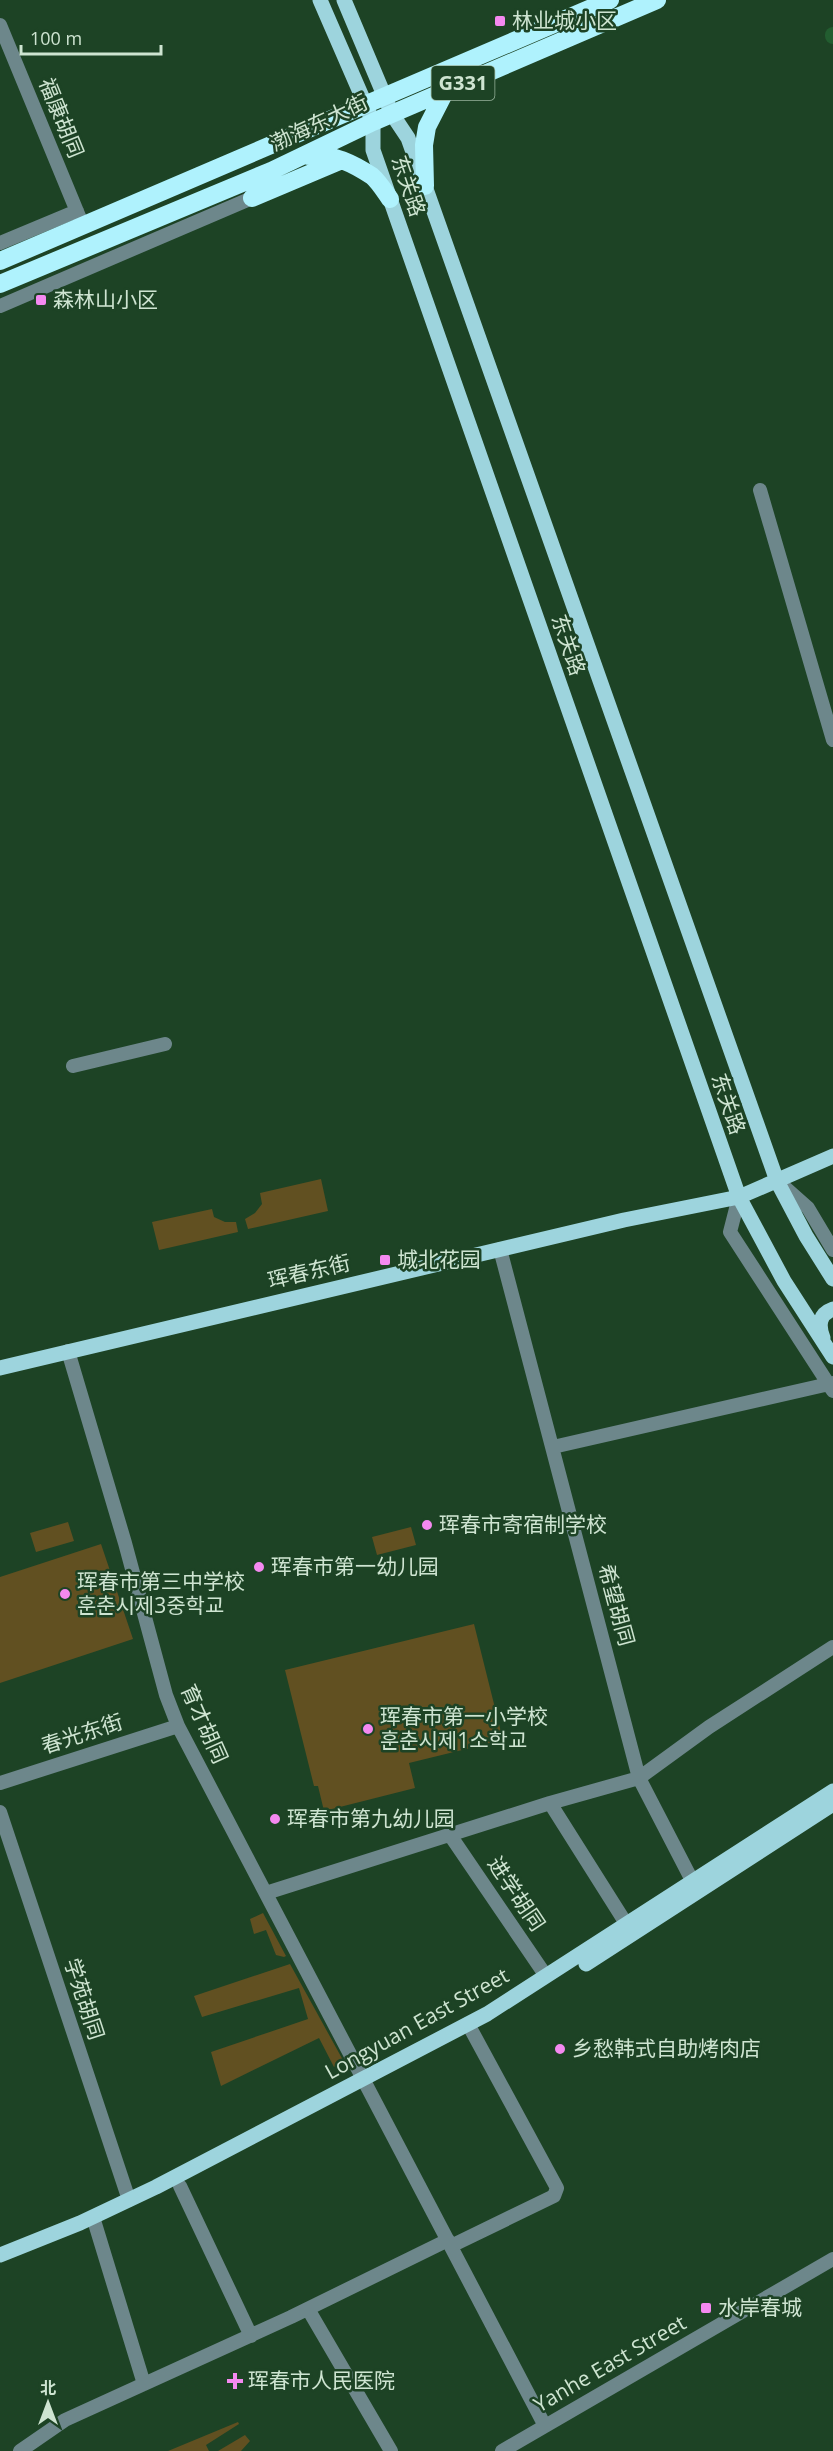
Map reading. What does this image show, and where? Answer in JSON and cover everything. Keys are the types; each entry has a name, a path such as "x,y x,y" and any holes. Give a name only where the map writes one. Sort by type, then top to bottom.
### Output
{"highway":[{"name":"渤海东大街","path":"0,261 80,219 262,149 610,0"},
{"name":"渤海东大街","path":"0,284 271,171 373,122 657,0"},
{"path":"425,186 424,145 427,127 446,90"},
{"path":"262,149 271,171"},
{"path":"301,158 328,155 342,160 373,177 390,199"},
{"path":"252,198 342,160"}],"main road":[{"name":"东关路","path":"320,0 373,122 373,150 739,1197 784,1281 830,1352"},
{"name":"东关路","path":"344,0 392,114 408,138 777,1181 806,1236 833,1280"},
{"name":"珲春东街","path":"0,1368 624,1220 739,1197 833,1156"},
{"path":"830,1352 819,1324 823,1315 833,1309"},
{"name":"Longyuan East Street","path":"470,2028 627,1925 696,1888 833,1791"},
{"name":"Longyuan East Street","path":"0,2266 180,2186 470,2028 833,1804"},
{"name":"Longyuan East Street","path":"0,2255 95,2222 129,2200 366,2083"}],"street":[{"name":"福康胡同","path":"0,26 80,219"},
{"path":"0,306 252,198"},
{"name":"渤海东大街","path":"0,243 80,219"},
{"path":"760,490 833,740"},
{"path":"73,1066 165,1044"},
{"name":"东关路","path":"777,1181 808,1208 833,1250"},
{"path":"553,1447 832,1387 730,1232 739,1197"},
{"name":"希望胡同","path":"500,1249 639,1778 696,1888"},
{"name":"育才胡同","path":"68,1351 125,1543 166,1695 178,1726 545,2426"},
{"path":"266,1893 550,1803 639,1778 709,1727 833,1647"},
{"name":"春光东街","path":"0,1783 178,1726"},
{"path":"550,1803 627,1925"},
{"name":"学苑胡同","path":"0,1812 129,2200"},
{"name":"进学胡同","path":"450,1835 546,1976"},
{"path":"21,2451 65,2420 554,2196 557,2188 470,2028"},
{"path":"180,2186 250,2336"},
{"path":"95,2222 144,2384"},
{"name":"Yanhe East Street","path":"502,2451 833,2259"},
{"path":"308,2309 391,2451"}],"shaded area":[{"path":"321,1179 328,1211 248,1229 245,1219 255,1213 262,1204 260,1193"},
{"path":"212,1209 214,1217 225,1222 236,1222 238,1232 159,1250 152,1222"},
{"path":"68,1522 74,1541 36,1552 30,1533"},
{"path":"411,1527 416,1545 377,1555 372,1537"},
{"path":"101,1544 133,1639 0,1683 0,1577"},
{"path":"474,1624 503,1740 409,1763 415,1788 324,1811 318,1786 314,1786 285,1670"},
{"path":"263,1913 286,1956 276,1955 266,1930 254,1934 250,1919"},
{"path":"290,1964 344,2062 334,2067 319,2038 221,2086 211,2052 308,2019 299,1988 202,2017 194,1996"},
{"path":"238,2422 239,2424 206,2445 209,2451 168,2451"},
{"path":"245,2435 250,2441 241,2451 218,2451"}],"place":[{"name":"林业城小区","path":"500,21"},
{"name":"森林山小区","path":"41,300"},
{"name":"城北花园","path":"385,1260"},
{"name":"珲春市寄宿制学校","path":"427,1525"},
{"name":"珲春市第一幼儿园","path":"259,1567"},
{"name":"珲春市第三中学校 훈춘시제3중학교","path":"65,1594"},
{"name":"珲春市第一小学校 훈춘시제1소학교","path":"368,1729"},
{"name":"珲春市第九幼儿园","path":"275,1819"},
{"name":"乡愁韩式自助烤肉店","path":"560,2049"},
{"name":"水岸春城","path":"706,2308"},
{"name":"珲春市人民医院","path":"235,2381"}]}
